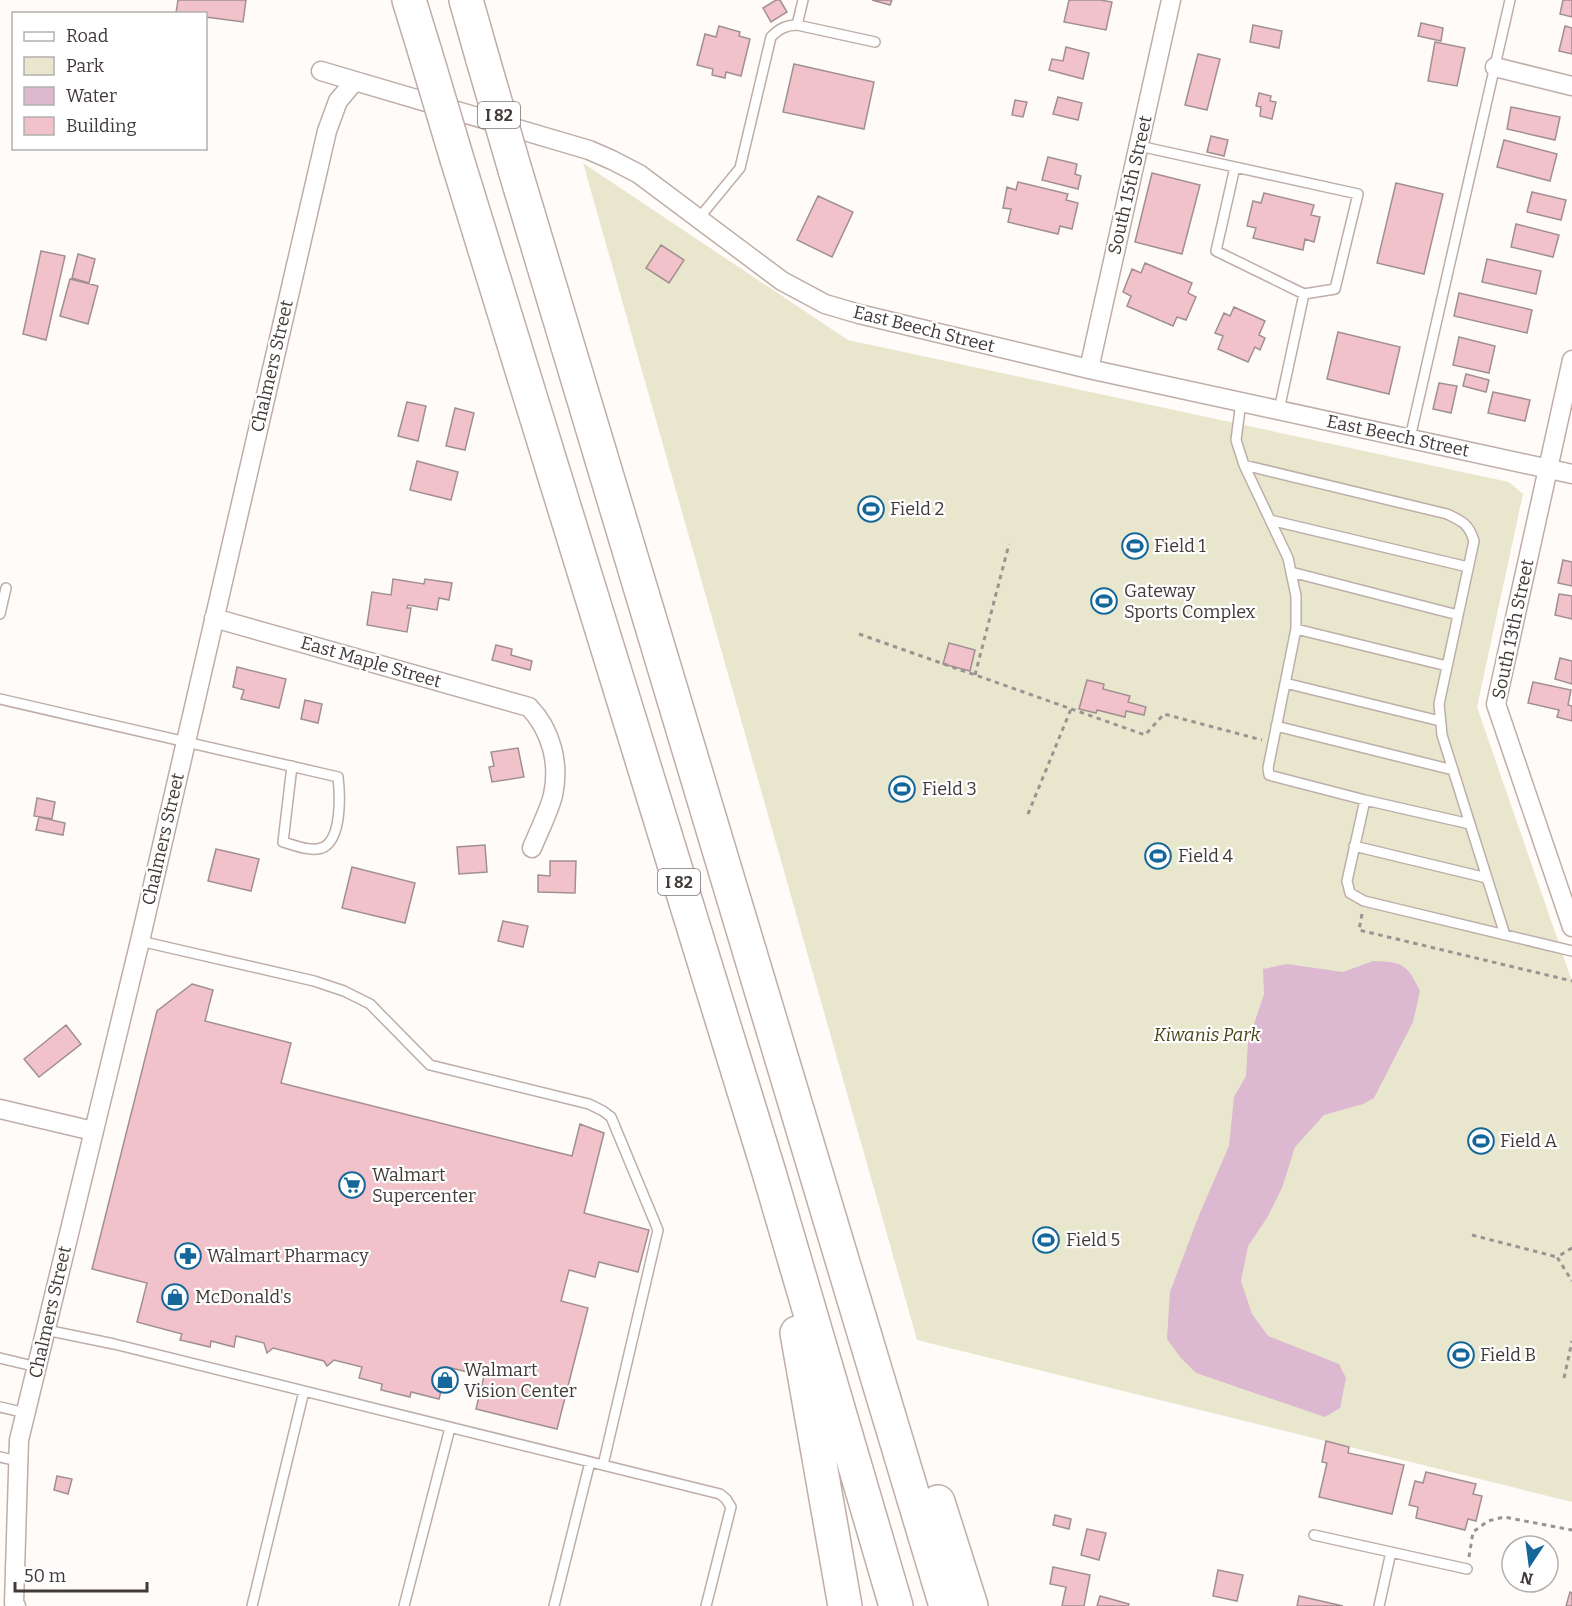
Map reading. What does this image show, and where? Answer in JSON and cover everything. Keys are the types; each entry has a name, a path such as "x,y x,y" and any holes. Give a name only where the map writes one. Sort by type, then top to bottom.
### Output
{"highway":[{"name":"I 82","path":"409,0 768,1169 896,1606"},
{"name":"I 82","path":"466,0 946,1606"},
{"path":"716,838 847,1209 971,1606"},
{"path":"768,1169 845,1606"}],"street":[{"name":"South 15th Street","path":"1089,369 1171,0"},
{"path":"1495,67 1572,86"},
{"name":"East Beech Street","path":"321,71 589,150 612,160 639,174 782,280 825,304 1089,369 1572,474"},
{"name":"Chalmers Street","path":"16,1606 14,1603 19,1440 140,942 327,131 338,101 354,82"},
{"name":"South 13th Street","path":"1572,360 1496,704 1572,927"},
{"name":"East Maple Street","path":"214,618 529,707 549,736 555,765 553,796 532,848"},
{"path":"0,1109 93,1131"}],"lane":[{"path":"797,25 803,0"},
{"path":"1410,438 1510,0"},
{"path":"699,218 740,168 771,37 777,30 786,25 797,25 875,42"},
{"path":"1139,146 1235,167 1358,194 1335,289 1304,294 1216,251 1235,167"},
{"path":"1279,410 1304,294"},
{"path":"1241,402 1236,440 1244,465 1288,558 1296,596 1296,629 1268,768 1269,775 1470,824"},
{"path":"1244,465 1448,514 1463,521 1472,533 1474,541 1439,704 1440,721 1442,735 1505,935"},
{"path":"1270,520 1468,567"},
{"path":"1291,572 1458,615"},
{"path":"0,614 6,588"},
{"path":"1296,629 1447,666"},
{"path":"1285,683 1440,721"},
{"path":"0,699 292,766 338,777 341,799 335,832 329,843 322,848 283,842 292,766"},
{"path":"1276,726 1453,770"},
{"path":"1365,800 1347,881 1350,893 1364,901 1572,951"},
{"path":"1354,846 1487,878"},
{"path":"140,942 314,981 344,991 370,1004 430,1065 589,1104 611,1117 658,1230 603,1465"},
{"path":"46,1330 114,1344 720,1494 731,1507 706,1606"},
{"path":"0,1359 37,1367"},
{"path":"252,1606 304,1391"},
{"path":"0,1407 26,1413"},
{"path":"404,1606 450,1428"},
{"path":"0,1457 18,1461"},
{"path":"554,1606 590,1462"},
{"path":"1314,1535 1467,1569"},
{"path":"1379,1606 1391,1552"}],"path":[{"path":"975,675 1009,544"},
{"path":"859,634 1145,735 1164,714 1273,742"},
{"path":"1028,814 1071,709"},
{"path":"1364,901 1359,930 1572,981"},
{"path":"1472,1235 1557,1257 1572,1281"},
{"path":"1557,1257 1572,1248"},
{"path":"1564,1378 1572,1341"},
{"path":"1467,1569 1473,1532 1488,1521 1504,1517 1572,1530"}],"green space":[{"name":"Kiwanis Park","path":"583,163 848,340 1509,482 1523,494 1477,707 1572,981 1572,1502 917,1340"}],"water":[{"path":"1373,961 1398,964 1411,975 1420,991 1413,1022 1374,1098 1363,1104 1324,1115 1295,1147 1282,1188 1267,1218 1248,1246 1241,1281 1252,1314 1268,1336 1339,1364 1346,1378 1340,1408 1325,1417 1196,1373 1167,1339 1170,1292 1199,1215 1229,1146 1234,1097 1246,1076 1248,1042 1264,994 1263,969 1287,964 1343,972"}],"building":[{"path":"178,0 246,0 243,22 207,17 207,12 176,12"},
{"path":"780,0 787,12 771,22 763,8"},
{"path":"872,0 892,0 890,5"},
{"path":"1069,0 1112,2 1106,30 1064,22"},
{"path":"1563,0 1572,0 1572,17 1560,14"},
{"path":"1421,23 1443,28 1441,41 1418,36"},
{"path":"1253,25 1282,31 1279,48 1250,42"},
{"path":"719,26 740,32 739,36 750,39 741,76 726,72 725,78 712,75 713,69 697,65 705,34 716,37"},
{"path":"1565,26 1572,28 1572,54 1559,51"},
{"path":"1435,42 1465,48 1457,86 1428,81"},
{"path":"1066,47 1089,53 1083,79 1049,70 1052,59 1063,61"},
{"path":"1198,54 1220,59 1207,110 1185,105"},
{"path":"794,64 874,82 864,129 783,112"},
{"path":"1259,93 1271,96 1270,101 1276,102 1272,119 1260,116 1261,107 1256,106"},
{"path":"1058,97 1082,103 1078,120 1053,114"},
{"path":"1015,100 1027,102 1023,117 1012,115"},
{"path":"1511,107 1560,117 1555,140 1507,129"},
{"path":"1211,136 1228,140 1224,156 1207,152"},
{"path":"1504,140 1557,154 1550,181 1497,167"},
{"path":"1048,157 1077,164 1075,174 1081,176 1078,189 1042,180"},
{"path":"1152,173 1200,185 1182,254 1135,242"},
{"path":"1018,182 1068,194 1066,200 1078,203 1072,229 1060,226 1058,234 1008,222 1011,209 1003,208 1007,187 1016,190"},
{"path":"1396,183 1443,194 1424,274 1377,263"},
{"path":"1532,192 1566,200 1561,220 1527,212"},
{"path":"1264,193 1314,205 1311,215 1320,217 1314,242 1305,239 1303,250 1253,238 1256,228 1247,226 1253,201 1261,203"},
{"path":"818,196 853,212 832,257 797,240"},
{"path":"1516,224 1559,235 1553,257 1511,247"},
{"path":"661,245 684,260 669,283 646,268"},
{"path":"41,251 65,256 46,340 23,334"},
{"path":"78,254 95,259 89,283 72,278"},
{"path":"1487,259 1541,271 1536,294 1482,282"},
{"path":"1145,263 1192,283 1188,293 1196,297 1186,320 1177,317 1173,326 1127,306 1131,296 1123,292 1132,269 1141,273"},
{"path":"70,279 98,286 88,324 60,316"},
{"path":"1459,293 1532,310 1527,333 1454,316"},
{"path":"1234,307 1265,321 1259,335 1265,338 1260,350 1255,347 1248,362 1218,349 1223,336 1215,333 1224,313 1230,316"},
{"path":"1338,332 1400,347 1389,394 1327,379"},
{"path":"1459,337 1495,346 1489,373 1453,365"},
{"path":"1466,374 1489,380 1486,392 1463,386"},
{"path":"1439,383 1457,386 1451,413 1433,409"},
{"path":"1493,392 1530,400 1525,421 1488,413"},
{"path":"407,402 426,406 418,441 398,436"},
{"path":"455,408 474,413 465,450 446,446"},
{"path":"417,461 458,472 451,500 410,490"},
{"path":"1563,560 1572,562 1572,586 1558,583"},
{"path":"393,579 424,584 425,579 452,583 449,600 439,598 437,610 408,605 407,608 411,608 407,632 367,625 372,592 391,595"},
{"path":"1559,594 1572,596 1572,619 1555,615"},
{"path":"949,643 975,650 970,671 943,664"},
{"path":"496,645 512,649 511,655 532,661 530,670 492,660"},
{"path":"1560,658 1572,661 1572,684 1555,679"},
{"path":"237,667 286,679 279,708 241,699 244,690 233,687"},
{"path":"1087,680 1104,684 1103,689 1130,696 1128,702 1146,707 1144,715 1126,711 1125,717 1097,710 1096,713 1079,709"},
{"path":"1533,682 1571,690 1568,705 1572,706 1572,721 1557,717 1559,710 1528,703"},
{"path":"305,700 322,704 318,723 301,719"},
{"path":"518,748 524,777 492,782 489,767 494,766 491,752"},
{"path":"37,798 55,802 52,819 34,816"},
{"path":"39,817 65,823 63,835 36,830"},
{"path":"485,845 487,872 459,874 457,847"},
{"path":"216,849 259,859 251,891 208,881"},
{"path":"550,861 576,861 575,893 538,892 538,875 550,876"},
{"path":"352,867 415,883 405,923 342,908"},
{"path":"503,921 528,926 523,947 498,941"},
{"name":"Walmart Supercenter","path":"192,984 213,990 205,1021 291,1043 281,1083 572,1156 580,1124 604,1133 584,1213 649,1230 638,1272 599,1262 595,1277 569,1270 561,1301 588,1308 557,1429 476,1409 484,1376 447,1367 439,1399 411,1392 410,1397 381,1390 382,1384 359,1378 362,1367 334,1360 327,1366 324,1361 273,1348 267,1353 264,1343 236,1336 234,1347 211,1341 210,1347 180,1340 182,1334 137,1322 147,1283 92,1269 157,1011"},
{"path":"66,1025 81,1044 39,1077 24,1059"},
{"path":"1326,1441 1349,1447 1348,1453 1404,1465 1392,1514 1319,1497 1327,1463 1322,1462"},
{"path":"1426,1472 1476,1484 1473,1494 1482,1496 1476,1521 1468,1519 1465,1530 1416,1518 1418,1507 1409,1505 1415,1481 1423,1483"},
{"path":"57,1476 72,1479 68,1494 54,1490"},
{"path":"1055,1515 1071,1519 1069,1529 1053,1525"},
{"path":"1087,1529 1106,1533 1099,1560 1081,1555"},
{"path":"1053,1567 1090,1575 1084,1606 1062,1606 1066,1587 1050,1584"},
{"path":"1218,1570 1243,1575 1237,1601 1213,1596"},
{"path":"1570,1592 1572,1593 1572,1606 1566,1606"},
{"path":"1100,1596 1129,1604 1128,1606 1097,1606"},
{"path":"1299,1596 1343,1606 1297,1606"}],"place":[{"name":"Field 2","path":"871,509"},
{"name":"Field 1","path":"1135,546"},
{"name":"Gateway Sports Complex","path":"1104,601"},
{"name":"Field 3","path":"902,789"},
{"name":"Field 4","path":"1158,856"},
{"name":"Field A","path":"1481,1141"},
{"name":"Walmart Supercenter","path":"352,1185"},
{"name":"Field 5","path":"1046,1240"},
{"name":"Walmart Pharmacy","path":"188,1256"},
{"name":"McDonald's","path":"175,1297"},
{"name":"Field B","path":"1461,1355"},
{"name":"Walmart Vision Center","path":"445,1380"}]}
